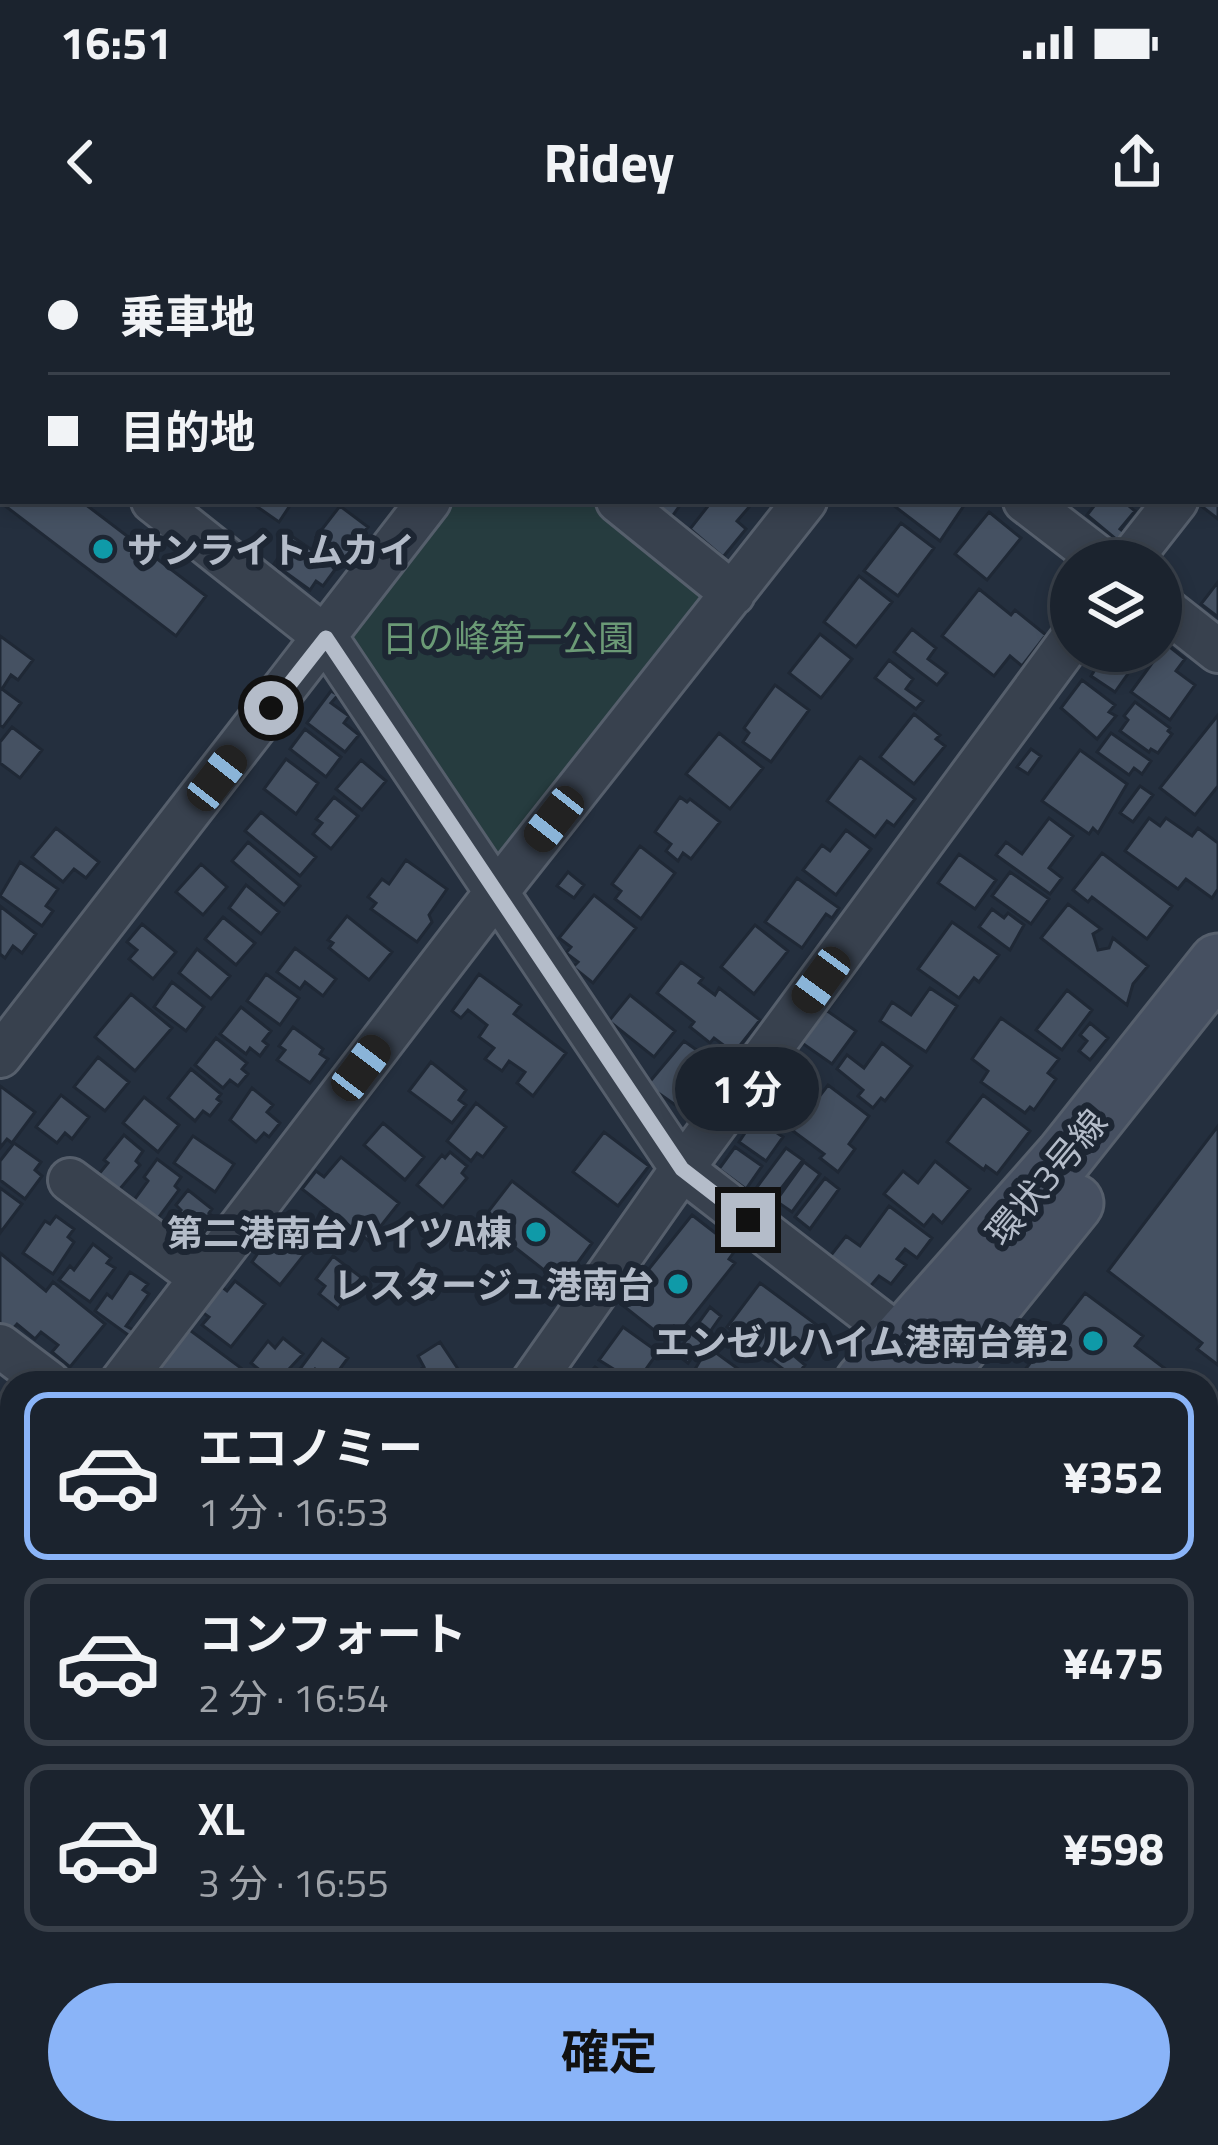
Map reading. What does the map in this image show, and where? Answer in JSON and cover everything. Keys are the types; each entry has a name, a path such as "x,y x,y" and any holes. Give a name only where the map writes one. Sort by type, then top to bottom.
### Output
{"street":[{"path":"157,504 326,638 682,1169 933,1369"},
{"path":"0,1056 427,504"},
{"path":"622,504 733,594"},
{"path":"130,1371 495,893 803,504"},
{"path":"1029,504 1076,540"},
{"path":"1145,540 1174,504"},
{"path":"1182,622 1218,650"},
{"path":"540,1371 682,1169 1050,669"},
{"name":"環状3号線","path":"933,1369 1064,1157 1218,963"},
{"name":"環状3号線","path":"933,1369 1218,1022"},
{"path":"70,1180 201,1278"},
{"path":"0,1346 33,1371"}],"green space":[{"name":"日の峰第一公園","path":"448,504 593,504 695,582 699,601 509,851 491,852 348,641"}],"building":[{"name":"サンライトムカイ","path":"3,504 85,504 206,596 176,636"},
{"path":"253,504 291,504 279,522"},
{"path":"652,504 681,504 671,518"},
{"path":"710,504 750,506 737,521 746,529 723,557 690,529"},
{"path":"894,504 965,504 940,541"},
{"path":"1096,504 1127,504 1135,511 1117,540 1087,515"},
{"path":"1218,504 1218,519 1200,505"},
{"path":"340,506 368,527 363,533 372,540 359,556 352,550 345,560 316,537"},
{"path":"989,512 1021,538 987,580 955,554"},
{"path":"901,523 934,548 898,596 864,571"},
{"path":"293,537 337,567 323,586 316,581 310,590 274,564"},
{"path":"859,576 892,602 856,647 824,622"},
{"path":"1218,582 1218,617 1201,604"},
{"path":"979,589 1046,635 1022,666 1010,656 994,676 942,636"},
{"path":"912,629 936,648 928,659 947,673 937,685 894,652"},
{"path":"820,634 852,659 821,698 789,673"},
{"path":"0,636 33,660 18,680 11,675 2,689 21,703 3,727 0,725"},
{"path":"889,660 913,679 906,689 923,701 916,709 875,678"},
{"path":"1094,672 1129,672 1115,692 1091,676"},
{"path":"1146,672 1177,672 1195,685 1170,720 1131,692"},
{"path":"1082,680 1115,705 1109,712 1116,716 1097,739 1061,708"},
{"path":"775,685 809,710 771,762 743,742 749,733 744,728"},
{"path":"331,691 338,695 331,703 349,716 344,723 359,735 345,752 307,723"},
{"path":"1135,702 1170,728 1172,734 1158,753 1149,752 1120,731"},
{"path":"914,714 940,735 936,739 945,746 914,784 880,757"},
{"path":"1218,715 1218,786 1195,815 1160,788"},
{"path":"12,727 42,750 20,778 0,763 0,742"},
{"path":"305,729 341,757 326,777 290,749"},
{"path":"719,733 763,768 730,809 686,774"},
{"path":"1111,733 1151,761 1142,774 1134,768 1129,775 1097,752"},
{"path":"1031,749 1041,756 1028,774 1017,767"},
{"path":"1080,750 1127,784 1098,833 1093,828 1089,834 1042,801"},
{"path":"860,757 915,799 894,826 887,821 875,837 827,801"},
{"path":"286,759 318,783 296,814 264,789"},
{"path":"361,760 386,781 362,810 336,789"},
{"path":"1140,786 1153,795 1133,822 1120,813"},
{"path":"334,797 358,816 331,849 313,834 322,823 316,819"},
{"path":"680,797 690,799 720,822 691,859 683,853 678,861 666,851 671,844 655,832"},
{"path":"261,812 316,857 300,876 245,831"},
{"path":"1049,818 1073,836 1049,868 1062,878 1050,894 996,855 1006,842 1022,854"},
{"path":"1149,818 1160,826 1166,818 1192,836 1198,828 1218,843 1218,889 1212,898 1186,879 1178,889 1125,851"},
{"path":"56,828 99,862 86,878 74,869 63,882 32,857"},
{"path":"846,830 871,849 836,895 803,870 822,845 830,851"},
{"path":"248,842 300,886 284,905 232,861"},
{"path":"640,846 675,873 641,919 615,899 621,891 612,884"},
{"path":"1102,853 1172,906 1147,939 1092,897 1088,902 1073,890"},
{"path":"959,854 996,880 975,909 938,883"},
{"path":"406,860 447,889 417,942 371,909 376,903 368,897 382,879 389,884"},
{"path":"20,862 58,889 46,906 53,911 42,926 0,896"},
{"path":"201,864 227,887 203,915 176,892"},
{"path":"568,872 584,885 574,898 557,886"},
{"path":"1010,872 1049,899 1031,924 992,896"},
{"path":"797,878 839,908 832,918 826,914 802,948 765,922"},
{"path":"246,885 279,912 261,934 229,908"},
{"path":"594,895 636,928 593,983 573,967 578,962 566,953 571,947 559,938"},
{"path":"1068,904 1101,929 1093,934 1098,950 1109,948 1113,938 1148,966 1133,984 1127,1005 1041,938"},
{"path":"0,906 36,934 22,953 13,946 5,958 0,954"},
{"path":"992,909 1024,925 1010,950 979,927"},
{"path":"347,916 392,952 369,980 329,948 333,943 328,940"},
{"path":"223,917 255,943 236,965 205,939"},
{"path":"952,922 999,955 979,982 974,978 959,998 918,969"},
{"path":"142,924 176,952 153,979 129,959 137,950 127,942"},
{"path":"755,925 788,951 754,994 721,967"},
{"path":"295,948 336,979 323,996 305,982 300,989 277,972"},
{"path":"197,949 230,976 211,999 179,973"},
{"path":"681,962 703,978 699,983 715,995 719,988 760,1020 734,1053 714,1038 710,1043 690,1027 694,1022 657,993"},
{"path":"266,974 299,998 280,1025 247,1001"},
{"path":"479,974 521,1005 514,1014 566,1053 533,1096 517,1083 525,1072 509,1061 502,1071 485,1059 494,1048 479,1037 487,1025 468,1010 461,1018 452,1011"},
{"path":"172,982 204,1007 186,1031 154,1007"},
{"path":"930,988 957,1006 926,1052 880,1021 892,1002 911,1015"},
{"path":"1067,990 1092,1010 1062,1050 1036,1030"},
{"path":"131,994 172,1028 135,1071 95,1037"},
{"path":"630,995 675,1031 654,1057 609,1021"},
{"path":"241,1007 271,1031 260,1056 250,1048 246,1054 220,1034"},
{"path":"826,1010 856,1031 832,1064 802,1043"},
{"path":"1001,1018 1059,1059 1048,1073 1056,1079 1034,1110 1030,1107 1025,1113 981,1082 988,1071 972,1059"},
{"path":"1090,1023 1108,1038 1090,1060 1079,1051 1087,1041 1080,1035"},
{"path":"293,1027 323,1049 320,1054 328,1059 310,1083 277,1060 285,1050 279,1046"},
{"path":"216,1038 247,1063 242,1069 248,1074 238,1086 230,1080 223,1088 195,1065"},
{"path":"684,1041 722,1068 688,1114 647,1085"},
{"path":"882,1043 912,1066 885,1101 881,1098 873,1108 858,1096 863,1090 837,1069 847,1055 864,1068"},
{"path":"98,1057 129,1082 105,1111 74,1087"},
{"path":"431,1062 466,1090 459,1100 466,1105 452,1123 409,1091"},
{"path":"191,1069 221,1094 210,1116 203,1111 195,1121 168,1098"},
{"path":"828,1085 869,1116 849,1144 855,1149 838,1172 820,1158 824,1154 793,1131"},
{"path":"0,1086 35,1112 12,1143 7,1139 0,1148"},
{"path":"252,1088 273,1105 267,1112 280,1123 269,1137 264,1133 256,1142 230,1120"},
{"path":"61,1095 89,1117 72,1139 65,1133 57,1143 36,1127"},
{"path":"983,1095 1030,1131 997,1174 986,1166 984,1170 947,1142"},
{"path":"144,1097 179,1125 158,1152 123,1123"},
{"path":"476,1103 506,1127 483,1157 477,1153 471,1161 447,1141"},
{"path":"755,1118 783,1137 766,1161 739,1142"},
{"path":"383,1123 424,1157 405,1180 364,1145"},
{"path":"1218,1126 1218,1365 1197,1349 1202,1343 1108,1271"},
{"path":"604,1132 649,1166 618,1206 573,1172"},
{"path":"124,1135 143,1151 136,1161 140,1165 114,1196 94,1180"},
{"path":"193,1136 234,1164 215,1192 174,1163"},
{"path":"14,1143 41,1162 35,1170 42,1176 25,1199 0,1180 0,1161"},
{"path":"735,1147 762,1166 746,1189 719,1169"},
{"path":"786,1148 803,1160 773,1199 757,1187"},
{"path":"450,1152 467,1166 462,1173 467,1178 443,1207 417,1185"},
{"path":"341,1157 399,1203 369,1241 302,1189 316,1171 324,1177"},
{"path":"157,1159 181,1177 175,1186 179,1190 153,1225 129,1207"},
{"path":"935,1161 970,1189 942,1223 933,1215 924,1226 884,1194 903,1171 918,1183"},
{"path":"804,1162 820,1174 792,1212 776,1201"},
{"path":"825,1178 839,1189 810,1229 795,1217"},
{"name":"第二港南台ハイツA棟","path":"512,1181 592,1243 562,1284 481,1221"},
{"path":"0,1188 22,1204 0,1233"},
{"path":"188,1190 212,1209 209,1213 215,1219 188,1254 162,1233 181,1210 176,1205"},
{"path":"889,1206 932,1238 917,1258 905,1249 897,1259 906,1265 891,1284 879,1276 868,1289 828,1259 846,1236 860,1246"},
{"name":"レスタージュ港南台","path":"692,1215 736,1249 729,1259 735,1263 681,1331 674,1326 664,1338 621,1304"},
{"path":"56,1216 74,1229 68,1237 74,1242 53,1274 23,1253 45,1221 50,1224"},
{"path":"285,1217 315,1241 280,1285 252,1262 258,1253 252,1248 272,1224 277,1228"},
{"path":"93,1244 111,1258 107,1263 115,1268 90,1302 59,1280 70,1266 74,1270"},
{"path":"0,1253 46,1291 53,1282 105,1324 70,1367 52,1352 58,1345 41,1332 35,1339 17,1324 10,1332 0,1324"},
{"path":"333,1256 362,1278 338,1309 319,1294 325,1286 316,1279"},
{"path":"130,1272 148,1284 143,1290 149,1294 126,1326 135,1331 131,1337 95,1311 107,1294 112,1298"},
{"path":"235,1281 265,1304 231,1347 202,1325 209,1317 202,1312 222,1287 227,1291"},
{"path":"760,1283 825,1331 818,1341 808,1334 793,1355 805,1365 800,1371 786,1371 727,1327"},
{"name":"エンゼルハイム港南台第2","path":"1085,1293 1143,1336 1135,1346 1168,1371 1024,1371"},
{"path":"710,1307 721,1316 688,1363 676,1354"},
{"path":"623,1327 658,1352 645,1371 617,1371 599,1360"},
{"path":"187,1328 241,1368 239,1371 154,1371"},
{"path":"283,1338 303,1354 287,1371 261,1371 251,1363 268,1341 275,1348"},
{"path":"322,1339 348,1358 338,1371 298,1371"},
{"path":"440,1342 459,1371 418,1371 424,1367 418,1356"},
{"path":"708,1347 741,1371 694,1371"}],"place":[{"name":"サンライトムカイ","path":"103,549"},
{"name":"第二港南台ハイツA棟","path":"536,1232"},
{"name":"レスタージュ港南台","path":"678,1284"},
{"name":"エンゼルハイム港南台第2","path":"1093,1341"}],"route":[{"path":"271,708 326,638 682,1169 748,1220"}]}
